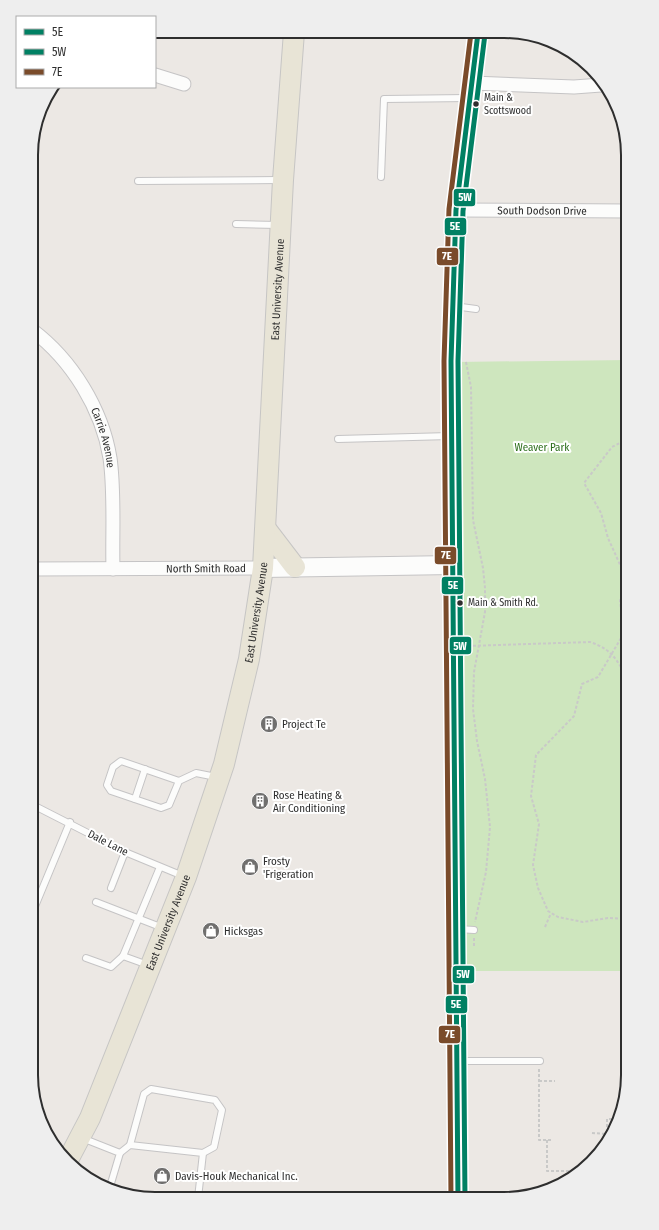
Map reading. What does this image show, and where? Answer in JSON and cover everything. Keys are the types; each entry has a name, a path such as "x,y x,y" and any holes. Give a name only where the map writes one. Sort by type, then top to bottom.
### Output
{"main road":[{"name":"East University Avenue","path":"70,1155 90,1118 152,966 186,877 220,778 246,675 264,568 282,180 294,38"},
{"path":"458,1192 457,928 452,565 452,306 456,210 477,38"},
{"path":"266,528 295,567"},
{"name":"North Smith Road","path":"264,568 452,565"}],"street":[{"path":"156,75 184,84"},
{"path":"471,90 597,85"},
{"name":"South Dodson Drive","path":"456,210 621,211"},
{"name":"Carrie Avenue","path":"38,335 53,349 73,373 98,418 106,441 112,476 113,569"},
{"name":"North Smith Road","path":"38,569 264,568"}],"lane":[{"path":"381,177 384,99 471,90"},
{"path":"138,182 282,180"},
{"path":"236,224 280,225"},
{"path":"452,306 476,310"},
{"path":"338,439 452,436"},
{"path":"179,781 121,761 113,767 107,785 111,791 161,808 170,805 179,781 196,773 220,778"},
{"path":"135,799 145,769"},
{"name":"Dale Lane","path":"38,807 70,822 126,852 186,877"},
{"path":"38,899 70,822"},
{"path":"111,888 126,852"},
{"path":"86,958 111,967 123,956 160,867"},
{"path":"96,902 166,929"},
{"path":"457,928 474,930"},
{"path":"123,956 152,966"},
{"path":"457,1061 540,1061"},
{"path":"111,1183 120,1153 130,1145 144,1094 151,1088 215,1100 222,1110 214,1147 202,1153 130,1145"},
{"path":"80,1138 120,1153"},
{"path":"199,1192 202,1153"}],"path":[{"path":"465,360 471,387 474,520 483,568 485,588 485,612 474,672 473,708 477,741 485,779 490,827 486,872 474,930 474,947"},
{"path":"621,443 612,447 584,483 601,513 608,538 621,567"},
{"path":"621,597 621,609"},
{"path":"621,638 598,677 582,684 574,716 536,755 531,796 539,824 533,864 538,888 548,911 558,917 583,922 608,918 621,919"},
{"path":"453,647 590,642 603,646 612,655 621,669"},
{"path":"545,927 551,913"},
{"path":"540,1061 539,1140 552,1140"},
{"path":"539,1081 555,1081"},
{"path":"607,1130 607,1119 612,1119"},
{"path":"592,1133 605,1134"},
{"path":"547,1140 547,1171 570,1171"}],"green space":[{"name":"Weaver Park","path":"621,360 621,971 458,971 455,362"}],"transit line":[{"name":"7E","path":"451,1192 444,361 449,209 470,38"},
{"name":"5E","path":"458,1192 451,361 456,210 477,38"},
{"name":"5W","path":"465,1192 458,361 463,211 485,38"}],"place":[{"name":"Main & Scottswood","path":"476,104"},
{"name":"Main & Smith Rd.","path":"460,603"},
{"name":"Project Te","path":"269,724"},
{"name":"Rose Heating & Air Conditioning","path":"260,801"},
{"name":"Frosty 'Frigeration","path":"250,867"},
{"name":"Hicksgas","path":"211,931"},
{"name":"Davis-Houk Mechanical Inc.","path":"162,1176"}]}
